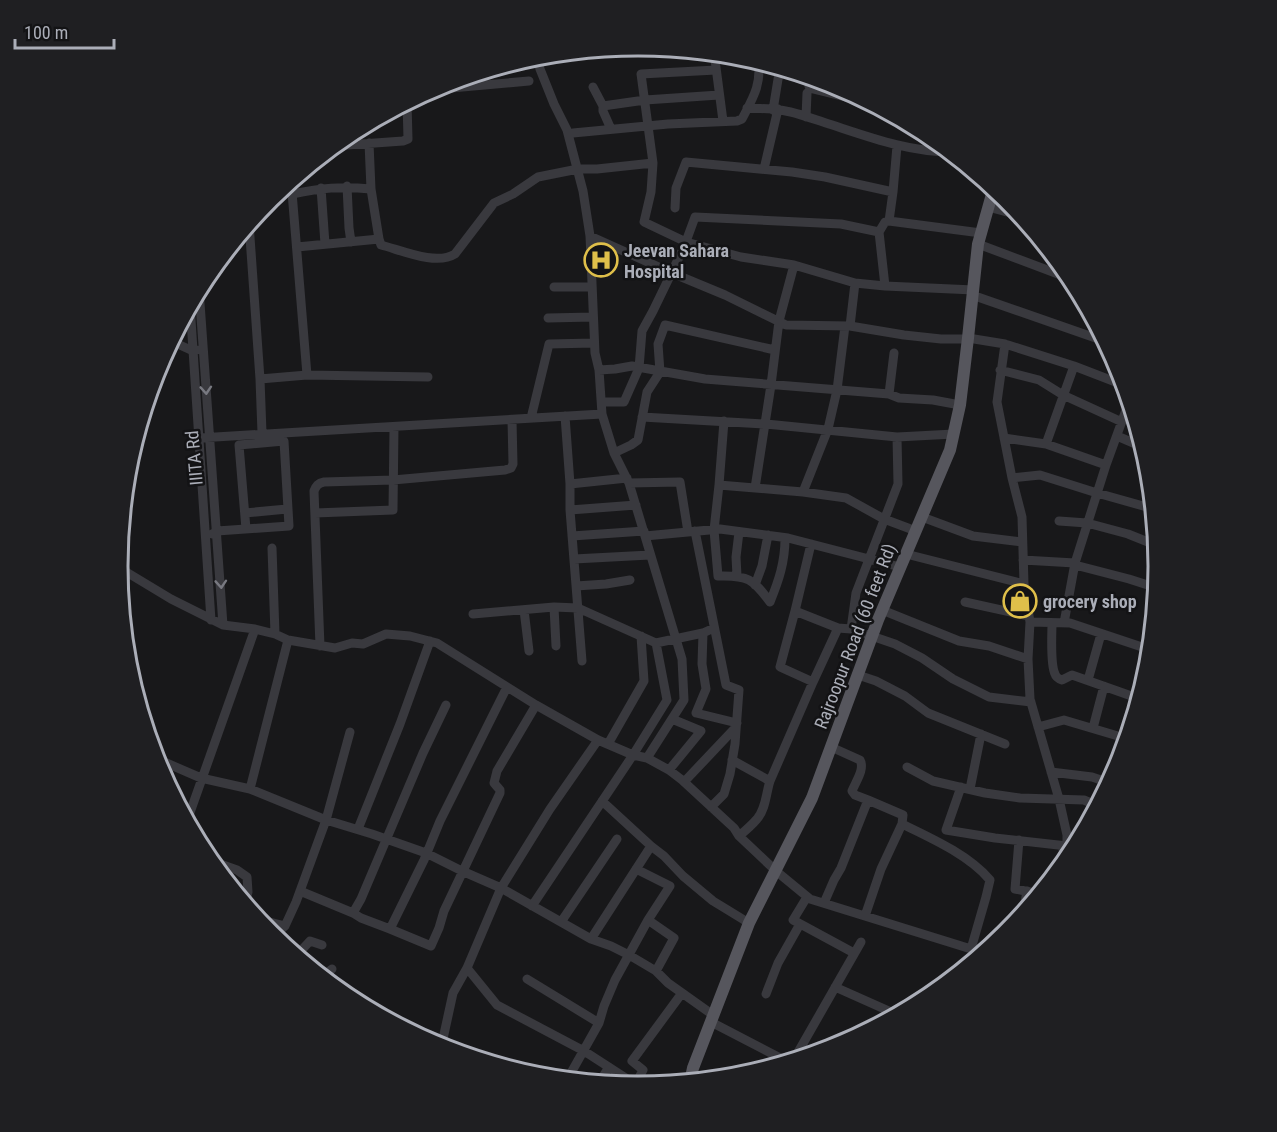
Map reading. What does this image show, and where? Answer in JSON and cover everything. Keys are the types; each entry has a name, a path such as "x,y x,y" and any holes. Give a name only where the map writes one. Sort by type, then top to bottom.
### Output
{"main road":[{"name":"Rajroopur Road (60 feet Rd)","path":"692,1073 749,923 812,798 882,610 950,450 960,405 979,239 991,197"}],"street":[{"path":"715,62 723,121"},
{"path":"539,65 567,130 578,169 590,236 594,343 599,370 602,414 614,453 628,481 636,505 682,659 684,699 647,758"},
{"path":"716,70 641,74 653,164 651,192 644,222 686,243 741,257 794,265 855,283 973,293 1095,338"},
{"path":"573,133 737,121 742,119 756,91 759,70"},
{"path":"764,169 779,76"},
{"path":"463,87 530,81"},
{"path":"808,85 813,89 830,93"},
{"path":"593,87 611,129"},
{"path":"806,117 807,93"},
{"path":"603,106 645,100 719,95"},
{"path":"747,108 775,110 806,117 897,146 936,152"},
{"path":"352,144 408,139 407,111"},
{"path":"369,143 371,189 381,244 429,258 450,257 455,254 494,204 538,177 578,169 653,164"},
{"path":"889,221 897,146"},
{"path":"675,208 676,188 686,162 825,177 892,192"},
{"path":"307,375 292,194 347,186 371,189"},
{"path":"347,186 351,242"},
{"path":"321,188 325,244"},
{"path":"988,207 1005,212"},
{"path":"602,402 624,402 639,368 642,331 672,273 695,218 841,224 879,232"},
{"path":"885,286 879,232 885,222 889,221 979,239 1056,272"},
{"path":"250,235 261,379 262,433"},
{"path":"590,236 725,295 786,325 848,326 904,335 1005,344 1114,381"},
{"path":"297,247 379,239"},
{"path":"755,488 779,321 794,265"},
{"path":"803,492 828,429 855,283"},
{"path":"554,287 591,287"},
{"name":"IIITA Rd","path":"199,307 198,350 212,620"},
{"path":"548,318 593,317"},
{"name":"IIITA Rd","path":"192,320 198,350"},
{"path":"614,453 631,446 638,440 647,392 660,372 658,344 665,325 775,350"},
{"path":"531,418 549,344 594,343"},
{"path":"179,344 198,350"},
{"path":"1005,344 997,402 1022,517 1024,584 1030,619 1028,659 1031,702 1059,799 1068,843"},
{"path":"890,394 894,353"},
{"path":"599,370 632,366 705,379 890,394 899,398 933,400 960,405"},
{"path":"1046,444 1074,366"},
{"path":"1000,370 1039,380 1063,395 1122,422"},
{"path":"261,379 307,375 428,377"},
{"path":"1064,623 1075,564 1125,413"},
{"path":"204,438 602,414"},
{"path":"566,416 570,510 582,661"},
{"path":"642,417 766,424 897,437 954,434"},
{"path":"320,646 314,491 316,486 324,482 393,480 505,471 512,468 513,464 512,420"},
{"path":"724,421 714,530 718,576 748,578 770,602 780,579 784,538"},
{"path":"315,513 393,510 394,427"},
{"path":"1117,436 1134,444"},
{"path":"851,629 856,593 898,484 897,437"},
{"name":"IIITA Rd","path":"204,438 217,531 223,625"},
{"path":"1004,438 1046,444 1106,465"},
{"path":"206,537 217,531 246,529 289,526 284,441 239,445 246,529"},
{"path":"1012,478 1040,475 1146,507"},
{"path":"570,484 628,481 680,482 726,685 739,690 730,774 724,794 711,807"},
{"path":"718,486 803,492 846,498 884,519 916,531"},
{"path":"570,510 636,505"},
{"path":"245,513 287,509"},
{"path":"922,517 973,536 1022,542"},
{"path":"1059,521 1087,523 1148,542"},
{"path":"572,536 714,530 739,532 784,538 900,567"},
{"path":"737,576 736,557 739,532"},
{"path":"755,585 762,566 768,536"},
{"path":"811,544 780,667 813,682"},
{"path":"272,548 275,634"},
{"path":"906,554 1024,584"},
{"path":"574,559 650,555"},
{"path":"1023,560 1075,564 1148,585"},
{"path":"128,573 171,599 223,625 255,629 288,640 335,648 352,643 363,644 386,634 410,636 437,643 536,705 598,740 633,755 647,758 669,770 734,828 739,836 776,871 810,899 975,950"},
{"path":"576,586 630,580"},
{"path":"965,602 1030,619 1070,623 1142,648"},
{"path":"473,614 554,607 578,608 656,643 703,633 714,628"},
{"path":"554,607 556,646"},
{"path":"524,609 529,651"},
{"path":"882,610 960,641 990,645 1028,659"},
{"path":"795,611 838,628 851,629 894,644 922,658 953,679 989,697 1031,702"},
{"path":"1052,622 1054,674 1062,680 1072,675 1132,696"},
{"path":"739,836 759,818 771,781 838,628"},
{"path":"190,810 255,629"},
{"path":"703,633 702,664 706,689 696,713 736,725"},
{"path":"1088,680 1101,634"},
{"path":"608,744 644,681 641,636"},
{"path":"250,789 288,640"},
{"path":"358,830 430,641"},
{"path":"532,906 667,700 656,643"},
{"path":"858,675 876,681 905,696 928,713 1005,744"},
{"path":"1094,728 1104,686"},
{"path":"390,929 440,821 507,687"},
{"path":"353,913 446,705"},
{"path":"300,891 431,946 462,871 500,793 494,783 497,771 536,705"},
{"path":"669,770 701,731 672,719"},
{"path":"1038,727 1064,720 1120,736"},
{"path":"684,782 736,725"},
{"path":"281,930 285,926 300,891 326,820 350,732"},
{"path":"981,734 965,788 946,830 1066,846"},
{"path":"443,1038 453,993 467,968 501,888 550,809 598,740"},
{"path":"831,747 862,763 852,791 855,795 903,815 902,824 881,869 865,916"},
{"path":"732,760 771,781"},
{"path":"168,764 201,778 250,789 326,820 426,853 501,888 591,939 611,946 656,971 712,1019 779,1057"},
{"path":"907,767 933,781 985,793 1090,803"},
{"path":"1051,772 1101,780"},
{"path":"824,903 842,868 868,800"},
{"path":"602,801 713,901 749,923"},
{"path":"902,824 944,845 982,870 990,880 971,949"},
{"path":"561,922 617,839"},
{"path":"1019,840 1015,889 1031,892"},
{"path":"591,939 651,846"},
{"path":"225,866 247,877 247,894"},
{"path":"636,869 670,886"},
{"path":"572,1072 599,1023 615,980 678,871"},
{"path":"1026,899 1027,891"},
{"path":"807,897 793,920 854,953"},
{"path":"648,920 674,938 656,971"},
{"path":"274,923 285,926"},
{"path":"766,994 778,963 800,924"},
{"path":"302,950 310,941 322,945"},
{"path":"799,1050 861,942"},
{"path":"467,968 497,1005 584,1051 621,1075"},
{"path":"329,972 332,969"},
{"path":"526,979 599,1023"},
{"path":"835,987 889,1011"},
{"path":"640,1076 643,1070 632,1061 682,993"},
{"path":"604,1075 609,1067"}],"place":[{"name":"Jeevan Sahara Hospital","path":"601,260"},
{"name":"grocery shop","path":"1020,601"}]}
